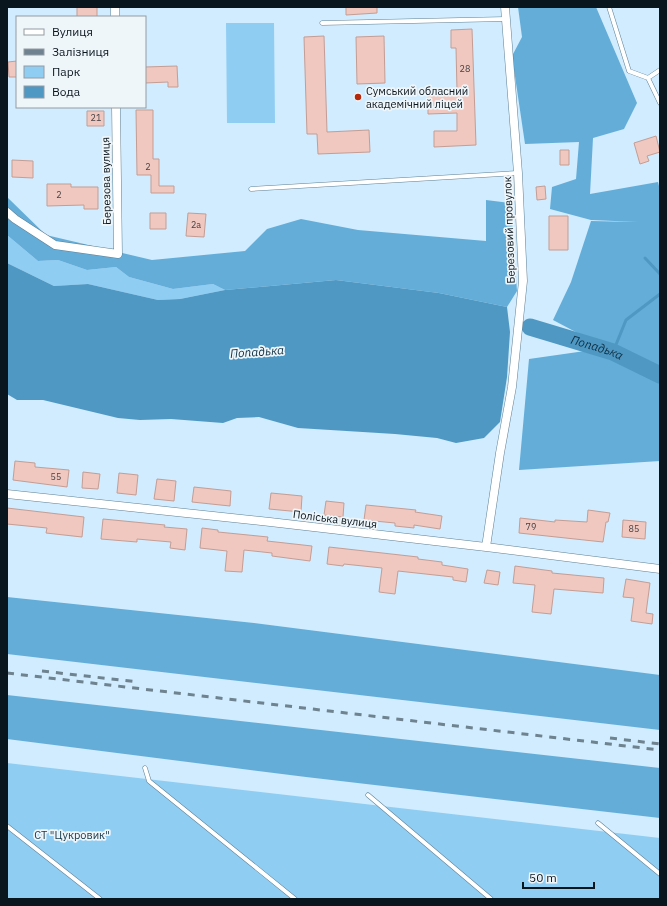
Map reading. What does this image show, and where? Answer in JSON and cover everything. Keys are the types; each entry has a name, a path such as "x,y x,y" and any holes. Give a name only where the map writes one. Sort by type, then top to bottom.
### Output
{"street":[{"name":"Березовий провулок","path":"486,547 500,453 512,387 523,281 518,174 506,7"},
{"name":"Березова вулиця","path":"7,212 15,219 55,245 118,254 116,108"},
{"name":"Поліська вулиця","path":"7,494 270,522 660,569"}],"lane":[{"path":"609,7 629,71 648,78 660,103"},
{"path":"322,23 506,19"},
{"path":"648,78 660,70"},
{"path":"251,189 518,174"},
{"path":"145,768 149,781 295,899"},
{"path":"368,795 491,899"},
{"path":"598,823 660,874"},
{"path":"7,826 100,899"}],"green space":[{"path":"226,23 274,23 275,123 227,123"},
{"path":"7,235 38,261 58,260 87,270 116,267 129,277 173,289 213,284 225,290 180,299 158,300 88,284 54,286 7,263"},
{"name":"СТ \"Цукровик\"","path":"7,763 660,838 660,899 7,899"}],"shaded area":[{"path":"518,7 596,7 637,103 624,129 593,138 590,194 658,182 660,190 660,461 519,470 529,359 606,348 553,320 571,282 591,221 638,222 591,220 550,209 552,187 576,179 579,142 525,144 512,56 522,37"},
{"path":"7,197 46,235 152,260 245,251 267,229 301,219 358,230 486,241 486,200 511,203 517,291 507,307 439,293 336,280 225,290 213,284 173,289 129,277 116,267 87,270 58,260 38,261 7,235"},
{"path":"7,597 254,623 660,675 660,730 7,654"},
{"path":"7,695 660,768 660,818 306,777 7,739"}],"water":[{"path":"7,263 54,286 88,284 158,300 180,299 225,290 336,280 439,293 507,307 510,332 507,377 500,422 484,438 456,443 437,438 395,434 298,428 259,417 237,418 223,423 171,419 140,420 118,418 43,400 17,400 7,394"}],"building":[{"path":"77,7 97,7 97,16 77,16"},
{"path":"346,7 377,7 377,13 346,15"},
{"path":"472,29 476,145 434,147 434,131 457,131 457,113 428,114 428,91 457,90 456,48 451,48 451,30"},
{"path":"324,36 327,132 369,130 370,152 318,154 317,134 307,134 304,37"},
{"path":"384,36 385,83 357,84 356,37"},
{"path":"16,61 16,77 9,77 8,62"},
{"path":"177,66 178,87 168,87 168,82 146,83 146,67"},
{"path":"136,110 153,110 153,159 159,159 159,186 174,186 174,193 151,193 151,175 137,175"},
{"path":"87,111 104,111 104,126 87,126"},
{"path":"656,136 660,152 647,156 649,161 640,164 634,143"},
{"path":"560,150 569,150 569,165 560,165"},
{"path":"12,160 33,161 33,178 12,177"},
{"path":"47,184 71,184 71,187 98,187 98,209 84,209 84,205 47,206"},
{"path":"545,186 546,199 537,200 536,187"},
{"path":"150,213 166,213 166,229 150,229"},
{"path":"188,213 206,214 204,237 186,236"},
{"path":"549,216 568,216 568,250 549,250"},
{"path":"15,461 35,463 35,467 69,470 67,487 13,480"},
{"path":"83,472 100,474 98,489 82,488"},
{"path":"119,473 138,475 136,495 117,493"},
{"path":"157,479 176,481 174,501 154,499"},
{"path":"194,487 231,491 230,506 192,502"},
{"path":"271,493 302,496 301,512 269,509"},
{"path":"326,501 344,503 343,517 324,515"},
{"path":"366,505 416,510 415,512 442,516 440,529 414,525 414,528 395,526 395,523 364,520"},
{"path":"7,508 84,517 82,537 46,533 47,528 7,524"},
{"path":"588,510 610,513 608,522 606,522 603,542 519,533 520,518 555,522 555,520 587,522"},
{"path":"103,519 165,525 164,527 187,529 185,550 170,548 171,542 137,539 137,542 101,539"},
{"path":"623,520 646,522 645,539 622,537"},
{"path":"202,528 218,530 218,532 268,537 267,541 312,546 310,561 272,556 272,553 244,550 242,572 225,571 227,551 200,548"},
{"path":"329,547 418,557 418,559 442,562 442,565 468,569 466,582 453,580 453,577 398,571 395,594 379,592 382,568 344,564 343,566 327,564"},
{"path":"515,566 552,571 552,573 604,578 603,593 554,589 551,614 532,612 535,585 513,583"},
{"path":"487,570 500,572 498,585 484,583"},
{"path":"626,579 650,583 646,613 653,614 652,624 631,621 634,598 623,597"}],"waterway":[{"path":"645,258 660,274"},
{"path":"613,352 626,320 660,294"},
{"name":"Попадька","path":"530,327 613,352 660,375"}],"railway":[{"path":"42,671 138,682"},
{"path":"7,673 660,750"},
{"path":"610,738 660,744"}],"place":[{"name":"Сумський обласний академічний ліцей","path":"358,97"}]}
